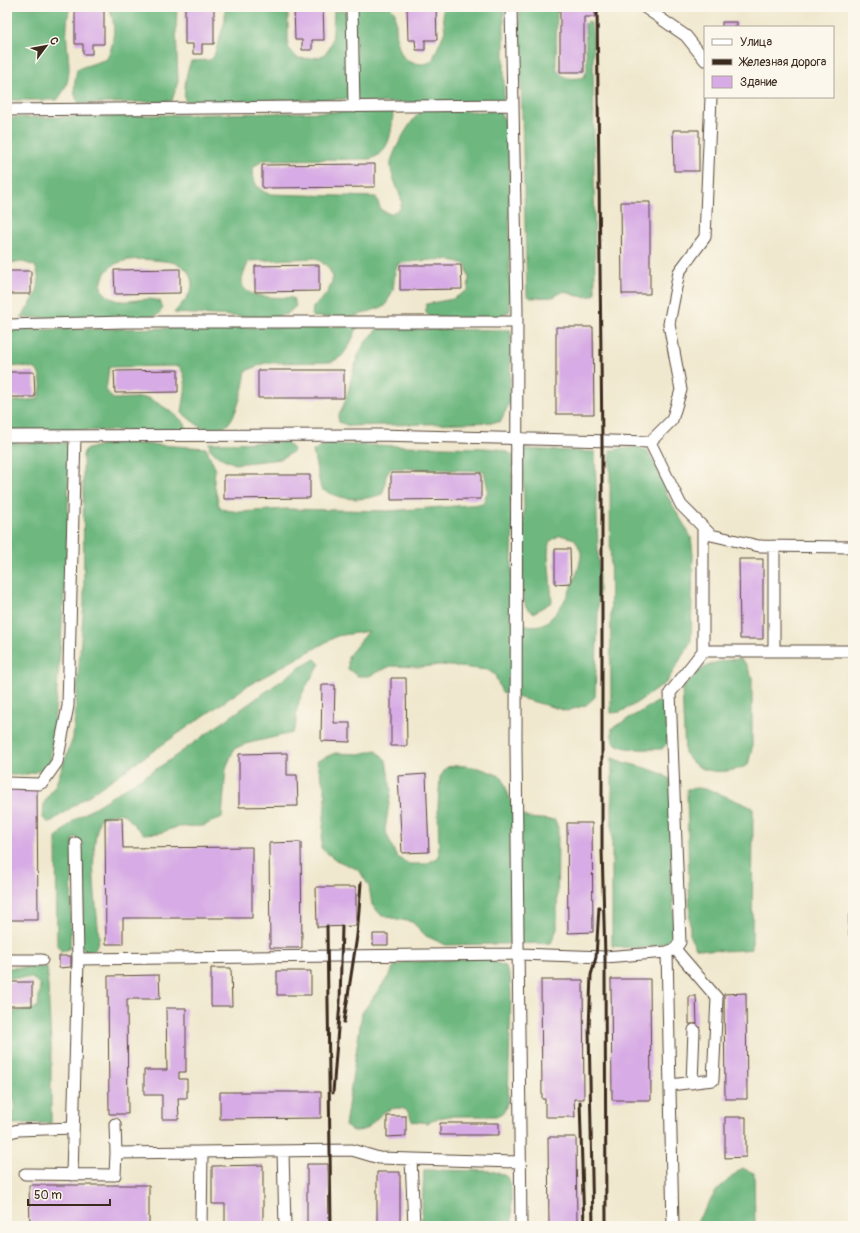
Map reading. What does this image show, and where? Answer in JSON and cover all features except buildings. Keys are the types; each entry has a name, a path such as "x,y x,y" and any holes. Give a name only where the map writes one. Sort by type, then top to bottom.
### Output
{"lane":[{"path":"352,7 354,107"},
{"path":"511,7 518,438 516,747 519,954 519,1162 521,1226"},
{"path":"644,7 686,36 704,59"},
{"path":"7,436 379,435 650,442 672,420 681,390 669,324 679,272 705,237 711,98"},
{"path":"7,110 513,105"},
{"path":"7,325 124,322 517,322"},
{"path":"7,783 39,784 43,782 57,762 59,755 68,706 76,436"},
{"path":"650,442 681,505 711,535 759,546 853,547"},
{"path":"78,959 519,954 605,957 671,951 680,942 670,693 703,651 703,527"},
{"path":"774,546 774,651"},
{"path":"703,651 853,651"},
{"path":"72,1175 78,959 76,843"},
{"path":"670,1085 713,1080 717,998 671,951"},
{"path":"671,951 670,1085 673,1226"},
{"path":"7,960 42,960"},
{"path":"692,1082 694,1030"},
{"path":"25,1174 115,1175 116,1153 114,1124"},
{"path":"7,1133 18,1130 73,1128"},
{"path":"116,1153 352,1150 379,1158 519,1162"},
{"path":"283,1151 285,1226"},
{"path":"201,1226 202,1152"},
{"path":"411,1159 414,1226"}],"green space":[{"path":"7,7 70,7 67,30 69,67 68,78 67,84 57,100 7,100"},
{"path":"108,7 177,7 176,27 178,81 172,101 80,104 77,100 74,88 77,69 107,59 111,47 114,33 113,19"},
{"path":"225,7 288,7 288,47 297,58 319,57 326,53 330,48 332,41 334,11 346,11 348,99 186,102 186,82 191,61 210,60 214,56 225,21"},
{"path":"360,7 390,7 395,12 398,42 403,56 408,61 423,64 432,61 445,31 442,7 504,7 504,98 502,101 360,103 356,95 355,10"},
{"path":"519,7 557,7 556,65 563,76 570,78 584,77 587,70 585,24 588,21 591,23 593,38 595,294 588,297 564,291 553,297 531,298 527,295"},
{"path":"424,110 499,112 505,120 509,139 510,311 496,318 430,317 426,313 426,304 453,299 468,290 469,278 466,265 451,260 433,260 399,263 395,271 393,290 385,306 353,317 312,317 313,307 326,294 333,277 328,267 316,258 249,261 242,279 243,287 248,292 262,296 293,298 296,306 287,314 272,318 174,313 191,290 192,286 190,275 187,270 173,262 136,259 119,262 112,266 106,272 101,289 115,300 129,301 152,299 160,301 163,308 158,315 149,317 21,318 36,294 39,281 35,266 23,262 7,263 7,118 393,112 391,134 386,147 377,156 370,159 262,160 253,168 256,184 261,190 269,194 376,197 381,210 390,214 400,209 402,202 392,173 392,158 409,125"},
{"path":"358,326 349,346 342,356 332,362 265,363 246,371 243,389 236,411 231,420 217,431 204,429 182,413 185,383 179,366 109,367 106,390 113,399 148,398 152,400 181,420 187,428 185,431 7,430 7,402 38,399 41,384 40,376 36,369 21,366 7,367 8,330"},
{"path":"377,329 511,330 510,402 500,422 349,426 339,422 338,417 346,400 355,363 364,344"},
{"path":"111,442 206,448 215,468 214,483 219,506 225,510 240,512 285,509 389,511 483,504 488,490 484,471 393,468 388,471 382,494 374,497 358,499 343,498 321,489 313,451 326,444 483,448 499,449 514,455 510,510 513,525 510,618 522,624 532,626 545,623 558,611 569,593 580,564 581,554 575,539 560,535 549,542 548,555 552,602 533,613 526,607 522,593 524,505 522,449 595,452 599,585 595,697 586,705 567,711 502,693 495,675 488,670 441,665 421,667 391,666 369,676 358,676 348,669 348,656 369,631 337,636 247,686 49,823 43,818 44,803 56,784 73,738 84,603 83,455 85,450"},
{"path":"287,442 294,451 281,459 235,464 217,456 210,449 209,443"},
{"path":"7,443 69,443 68,523 64,602 50,762 41,770 36,772 13,775 7,775"},
{"path":"638,447 647,451 656,466 668,497 691,537 693,555 691,641 667,682 632,706 620,712 611,713 610,450"},
{"path":"315,659 320,664 301,697 297,709 295,727 292,733 245,744 234,749 226,768 222,817 203,826 177,827 160,833 144,834 123,814 110,815 100,818 94,847 94,878 99,938 95,950 85,951 81,944 80,843 76,837 73,839 70,948 62,952 57,945 56,838 74,820 167,762 299,668"},
{"path":"740,659 746,664 752,677 752,748 748,765 730,771 708,770 693,763 685,754 682,688 696,674 714,663"},
{"path":"659,701 664,710 667,727 667,743 662,749 630,748 619,746 615,743 612,738 612,728"},
{"path":"376,750 386,760 391,790 385,830 396,856 409,864 426,864 439,857 438,807 440,777 447,767 469,766 502,777 514,810 528,818 555,820 558,828 557,929 551,943 446,945 426,936 412,922 382,916 372,905 369,886 359,870 336,860 321,848 326,795 317,761 335,753 360,754"},
{"path":"612,758 649,769 670,779 674,932 671,938 656,946 637,948 612,946"},
{"path":"698,788 711,790 753,808 752,949 724,951 696,948 690,937 687,789"},
{"path":"482,958 505,966 510,977 511,994 508,1100 504,1112 496,1116 449,1116 438,1118 428,1123 412,1121 407,1111 397,1108 383,1113 365,1129 353,1131 345,1126 362,1013 391,973 393,967 405,962"},
{"path":"47,967 51,1044 51,1123 7,1124 7,1116 14,1111 15,1103 7,1091 7,1012 32,1010 38,1006 40,985 32,978 7,978 7,968"},
{"path":"742,1168 754,1173 755,1226 694,1226 717,1190"},
{"path":"424,1170 492,1171 507,1176 511,1189 512,1226 421,1226"}],"railway":[{"path":"597,7 602,441 602,849 605,957 606,1226"},
{"path":"344,1022 357,936 361,883"},
{"path":"593,1226 589,1029 591,975 596,957 599,907"},
{"path":"327,926 331,1226"},
{"path":"333,1093 340,1002 342,926"},
{"path":"580,1102 584,1226"}]}
